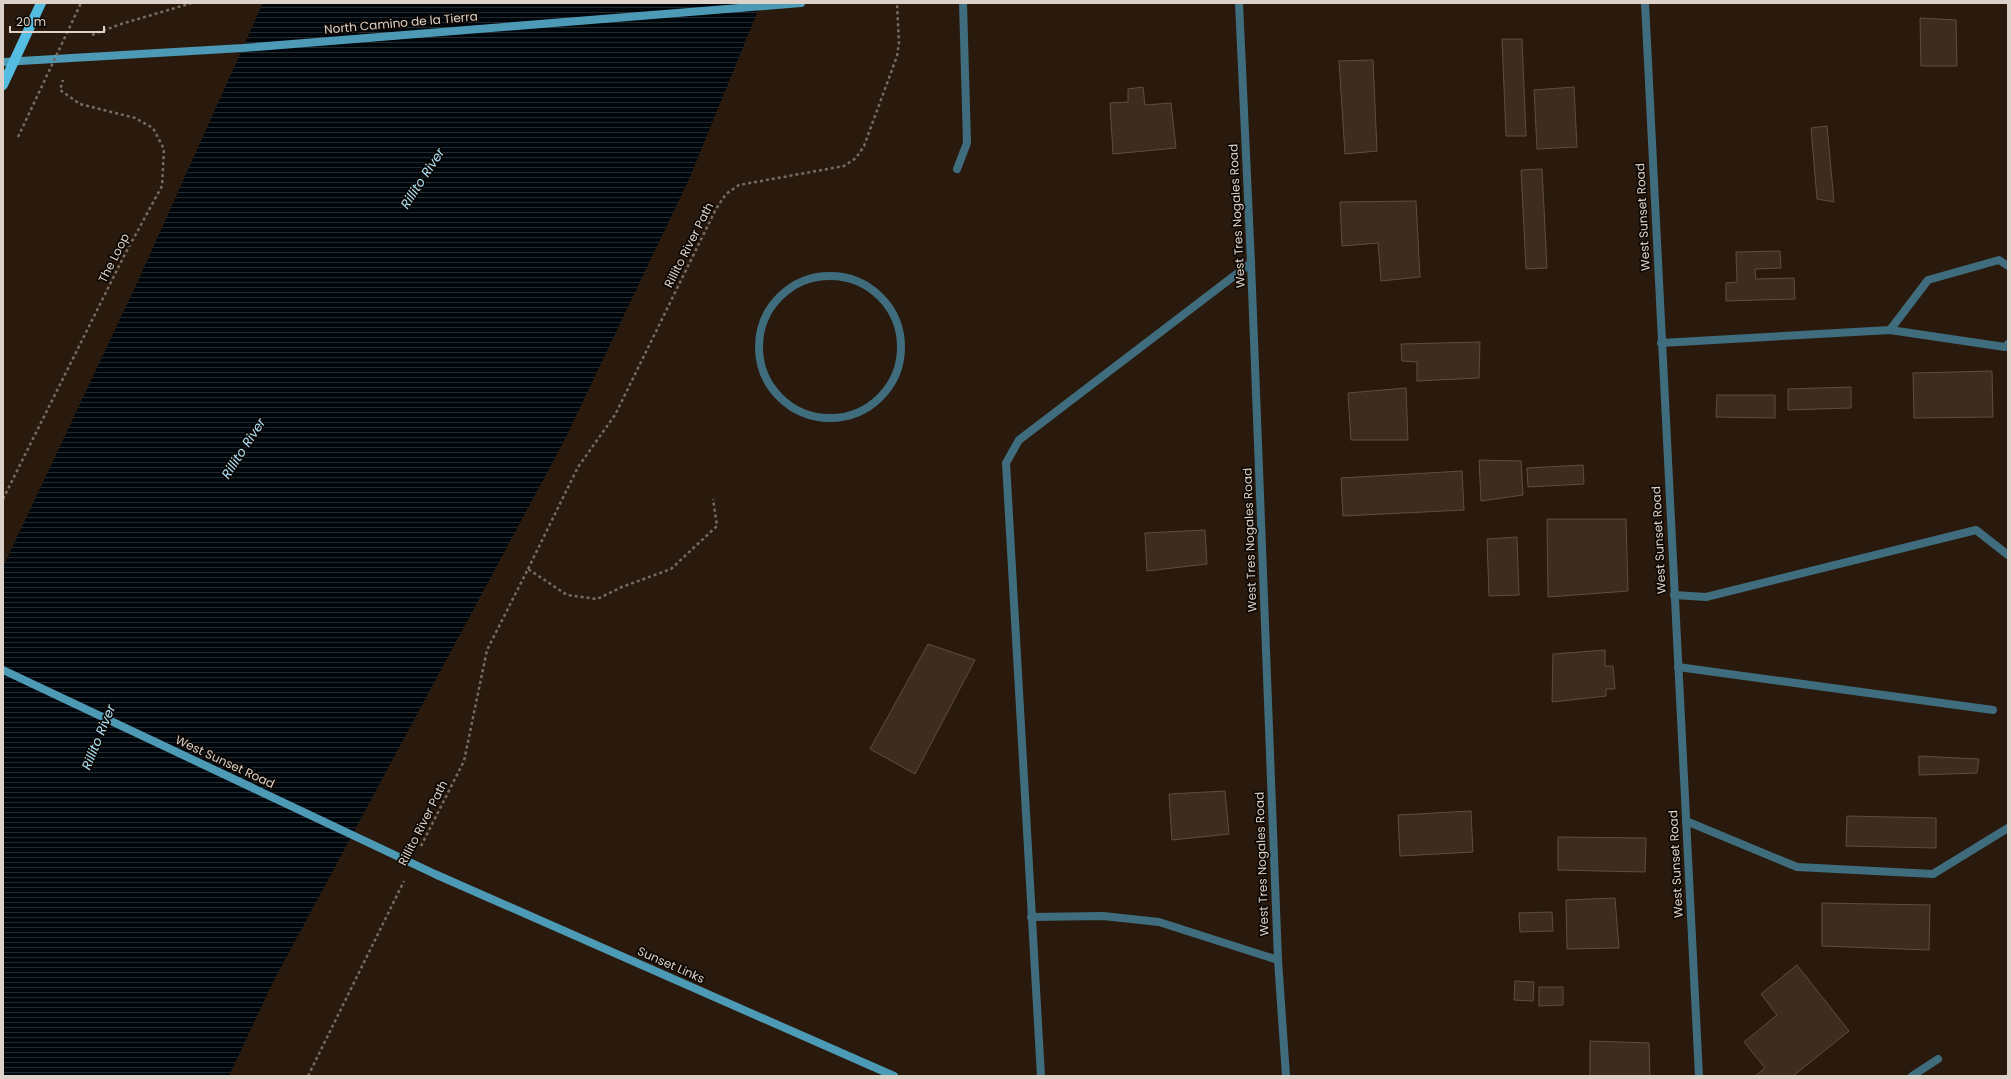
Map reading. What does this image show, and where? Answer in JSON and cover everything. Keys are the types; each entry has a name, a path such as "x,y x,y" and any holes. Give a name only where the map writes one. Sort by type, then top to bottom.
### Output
{"main road":[{"path":"3,85 41,3"},
{"name":"North Camino de la Tierra","path":"3,62 243,48 801,3"},
{"name":"West Sunset Road","path":"3,670 437,875"},
{"name":"Sunset Links","path":"437,875 894,1076"}],"street":[{"path":"957,169 967,143 963,3"},
{"name":"West Tres Nogales Road","path":"1239,3 1252,264 1278,960 1286,1076"},
{"name":"West Sunset Road","path":"1645,3 1699,1076"},
{"path":"1890,330 1928,280 1999,260 2008,266"},
{"path":"1041,1076 1006,462 1019,440 1252,264"},
{"path":"829,275 853,279 875,290 890,307 900,328 902,351 897,373 886,392 869,408 848,417 825,419 803,414 782,400 767,381 759,358 760,334 768,311 772,306 784,292 805,279 829,275"},
{"path":"1661,343 1890,330 2005,347 2008,344"},
{"path":"1674,596 1706,597 1976,530 2008,555"},
{"path":"1678,667 1993,710"},
{"path":"1686,821 1798,867 1933,874 2008,828"},
{"path":"1031,917 1102,916 1159,922 1278,960"},
{"path":"1912,1076 1938,1059"}],"path":[{"path":"18,137 81,3"},
{"path":"85,37 121,24 192,3"},
{"name":"Rillito River Path","path":"418,852 464,761 487,650 578,467 615,415 716,209 726,194 739,186 844,166 856,158 864,146 897,56 899,43 897,3"},
{"name":"The Loop","path":"3,499 11,486 124,256 162,186 164,149 153,128 135,118 80,104 60,90 65,76"},
{"path":"528,569 567,595 597,599 622,587 671,569 717,526 713,499"},
{"name":"Rillito River Path","path":"308,1076 404,880"}],"water":[{"name":"Rillito River","path":"263,3 761,3 690,177 564,441 273,982 229,1076 3,1076 3,567 138,281"}],"building":[{"path":"1920,18 1956,20 1957,66 1921,66"},
{"path":"1502,39 1522,39 1526,136 1506,136"},
{"path":"1373,60 1377,151 1345,154 1339,61"},
{"path":"1143,87 1145,105 1171,103 1176,148 1113,154 1110,103 1128,102 1128,89"},
{"path":"1574,87 1577,147 1537,149 1534,90"},
{"path":"1827,126 1834,202 1817,199 1811,128"},
{"path":"1542,169 1547,268 1526,269 1521,170"},
{"path":"1416,201 1420,277 1381,281 1378,243 1342,246 1340,202"},
{"path":"1780,251 1781,268 1755,269 1756,279 1794,278 1795,299 1726,301 1726,283 1737,282 1736,252"},
{"path":"1480,342 1479,378 1417,381 1417,362 1402,361 1401,344"},
{"path":"1992,371 1993,417 1914,418 1913,373"},
{"path":"1851,387 1851,408 1788,410 1788,389"},
{"path":"1406,388 1408,440 1351,440 1348,393"},
{"path":"1717,395 1775,395 1775,418 1716,417"},
{"path":"1479,460 1521,461 1523,495 1481,501"},
{"path":"1583,465 1584,484 1528,487 1527,468"},
{"path":"1462,471 1464,510 1343,516 1341,478"},
{"path":"1547,519 1626,519 1628,591 1548,597"},
{"path":"1205,530 1207,564 1147,571 1145,533"},
{"path":"1517,537 1519,595 1489,596 1487,539"},
{"path":"928,644 975,660 915,774 870,749"},
{"path":"1605,650 1605,666 1613,666 1615,689 1606,689 1606,696 1552,702 1553,654"},
{"path":"1919,756 1979,759 1977,773 1919,775"},
{"path":"1225,791 1229,834 1172,840 1169,794"},
{"path":"1471,811 1473,852 1400,856 1398,815"},
{"path":"1847,816 1936,818 1936,848 1846,846"},
{"path":"1558,837 1646,838 1645,872 1558,870"},
{"path":"1615,898 1619,948 1567,949 1566,900"},
{"path":"1822,903 1930,905 1929,950 1822,946"},
{"path":"1552,912 1553,931 1520,932 1519,913"},
{"path":"1797,965 1849,1031 1793,1076 1755,1076 1765,1068 1744,1042 1777,1015 1761,994"},
{"path":"1515,981 1534,982 1533,1001 1514,1000"},
{"path":"1539,987 1563,987 1563,1005 1539,1006"},
{"path":"1590,1041 1649,1043 1650,1076 1590,1076"}]}
